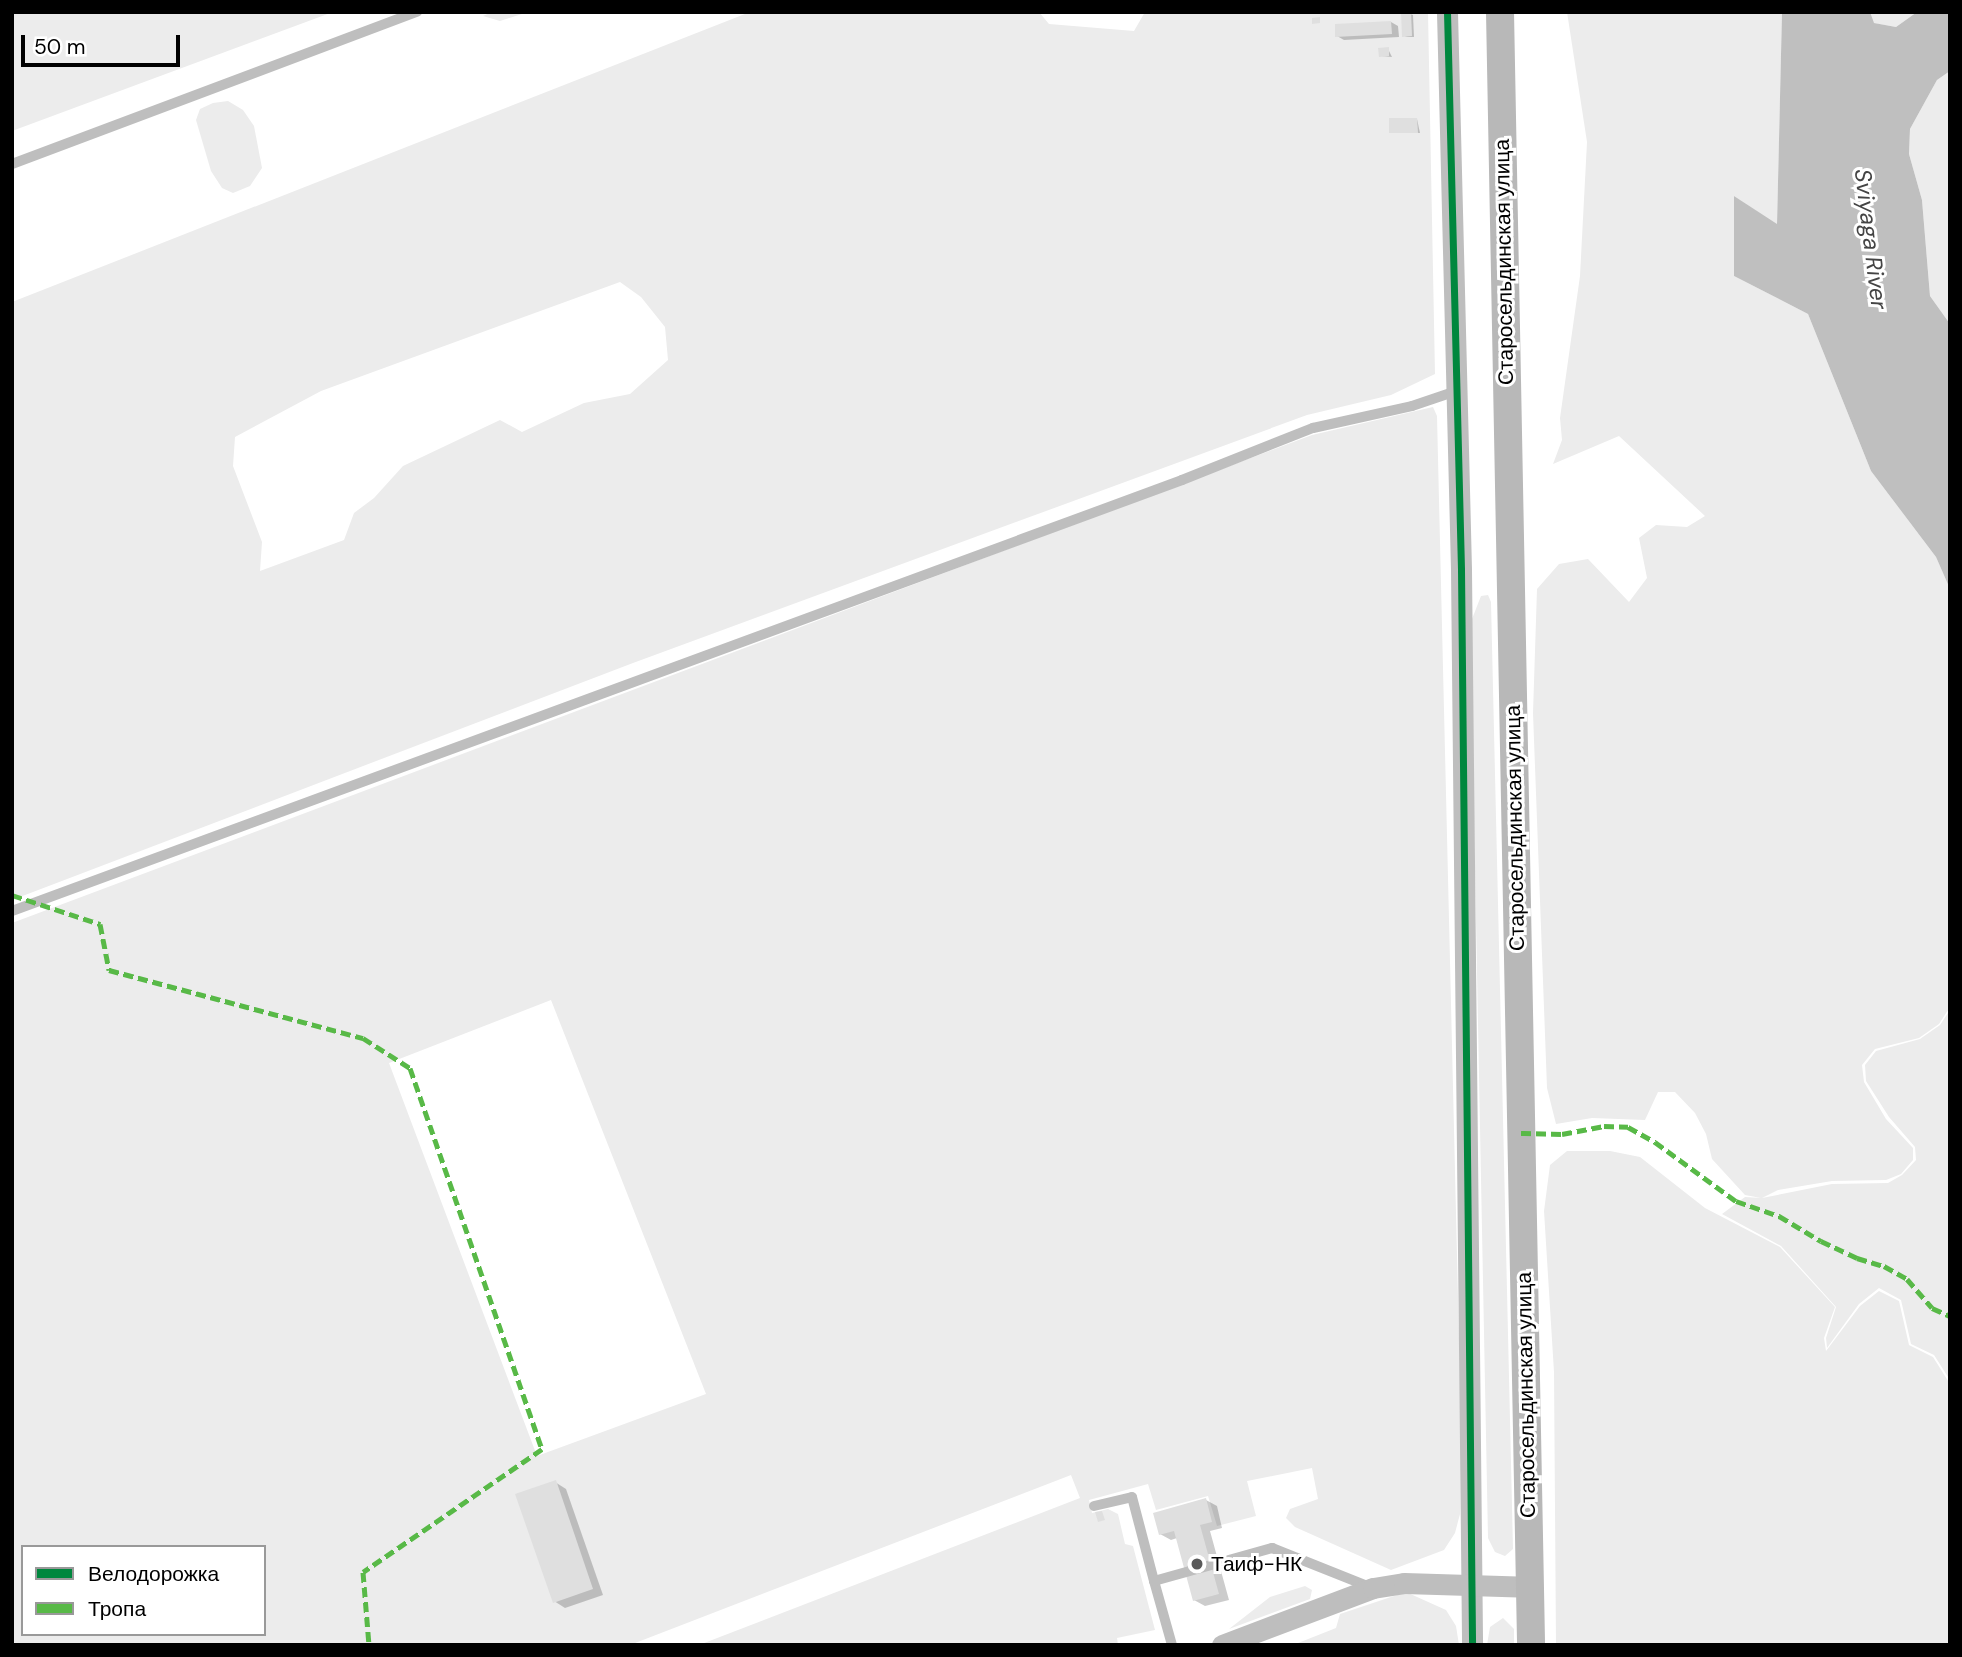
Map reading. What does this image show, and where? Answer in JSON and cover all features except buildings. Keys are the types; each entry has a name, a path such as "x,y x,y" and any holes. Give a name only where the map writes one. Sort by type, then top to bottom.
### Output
{"main road":[{"name":"Старосельдинская улица","path":"1500,12 1531,1645"}],"street":[{"path":"1447,12 1456,391 1472,1645"},
{"path":"1222,1645 1373,1588 1404,1583 1472,1583 1530,1587"}],"lane":[{"path":"12,164 417,12"},
{"path":"12,911 1182,480 1312,428 1412,406 1456,391"},
{"path":"1094,1506 1132,1497 1172,1645"},
{"path":"1154,1581 1272,1548 1373,1588"}],"shaded area":[{"path":"12,12 333,12 12,131"},
{"path":"492,12 528,12 500,21 483,16"},
{"path":"750,12 1039,12 1049,24 1134,31 1145,12 1428,12 1435,374 1391,395 1307,415 633,663 12,900 12,302","holes":["620,282 641,297 665,327 668,360 630,394 584,403 522,432 500,420 403,466 374,498 354,513 344,540 260,571 262,542 233,466 235,437 321,391"]},
{"path":"1567,12 1782,12 1777,225 1734,196 1734,276 1808,314 1871,471 1936,557 1950,589 1950,1007 1939,1024 1919,1038 1875,1049 1862,1065 1864,1082 1886,1119 1913,1148 1913,1160 1901,1174 1886,1180 1832,1181 1778,1190 1762,1198 1832,1184 1888,1183 1902,1175 1916,1160 1915,1147 1889,1117 1866,1081 1865,1065 1876,1051 1920,1039 1940,1025 1950,1010 1950,1380 1934,1355 1911,1344 1901,1300 1879,1288 1859,1304 1827,1348 1826,1338 1836,1307 1781,1246 1722,1214 1745,1197 1761,1198 1745,1195 1712,1159 1706,1134 1695,1113 1675,1092 1658,1092 1645,1120 1592,1118 1556,1124 1547,1088 1533,713 1537,589 1559,564 1588,559 1629,602 1647,578 1639,538 1656,525 1687,527 1705,516 1619,436 1553,464 1562,440 1560,418 1580,276 1587,142"},
{"path":"1870,12 1917,12 1896,27 1873,23"},
{"path":"1950,71 1950,324 1930,296 1922,200 1909,154 1910,129 1937,80"},
{"path":"228,101 243,110 254,126 262,168 250,186 233,193 222,188 211,171 196,120 200,109 213,103"},
{"path":"1433,407 1437,416 1461,1423 1460,1514 1455,1533 1444,1550 1391,1570 1295,1527 1286,1518 1290,1509 1318,1499 1312,1468 1247,1481 1256,1516 1217,1526 1208,1496 1156,1510 1148,1484 1089,1500 1092,1513 1108,1509 1118,1514 1125,1544 1133,1546 1155,1630 1117,1638 1118,1645 699,1645 1080,1498 1071,1475 630,1645 12,1645 12,923 1312,435","holes":["551,1000 706,1394 537,1456 389,1063"]},
{"path":"1488,595 1491,602 1513,1549 1505,1556 1495,1552 1488,1538 1471,664 1472,619 1481,596"},
{"path":"1567,1151 1610,1151 1640,1157 1705,1208 1780,1247 1835,1307 1824,1338 1826,1351 1860,1306 1879,1291 1899,1301 1909,1345 1933,1357 1950,1384 1950,1645 1556,1645 1554,1372 1544,1211 1550,1165"},
{"path":"1305,1586 1312,1590 1310,1599 1229,1629 1270,1597"},
{"path":"1406,1592 1446,1610 1456,1626 1459,1645 1293,1645 1336,1628 1340,1614"},
{"path":"1503,1618 1514,1629 1514,1645 1487,1645 1490,1627"}],"water":[{"name":"Sviyaga River","path":"1782,12 1870,12 1874,23 1896,27 1917,12 1950,12 1950,71 1937,80 1910,129 1909,154 1922,200 1930,296 1950,324 1950,589 1936,557 1871,471 1808,314 1734,276 1734,196 1777,224"}],"marked path":[{"path":"12,895 100,924 109,970 363,1038 410,1068 542,1449 363,1572 369,1645"},
{"path":"1521,1133 1562,1134 1604,1126 1628,1127 1655,1142 1736,1201 1779,1216 1821,1241 1857,1258 1884,1266 1907,1279 1932,1308 1950,1316"}],"cycle path":[{"path":"1447,12 1461,570 1472,1645"}],"place":[{"name":"Таиф-НК","path":"1197,1564"}]}
